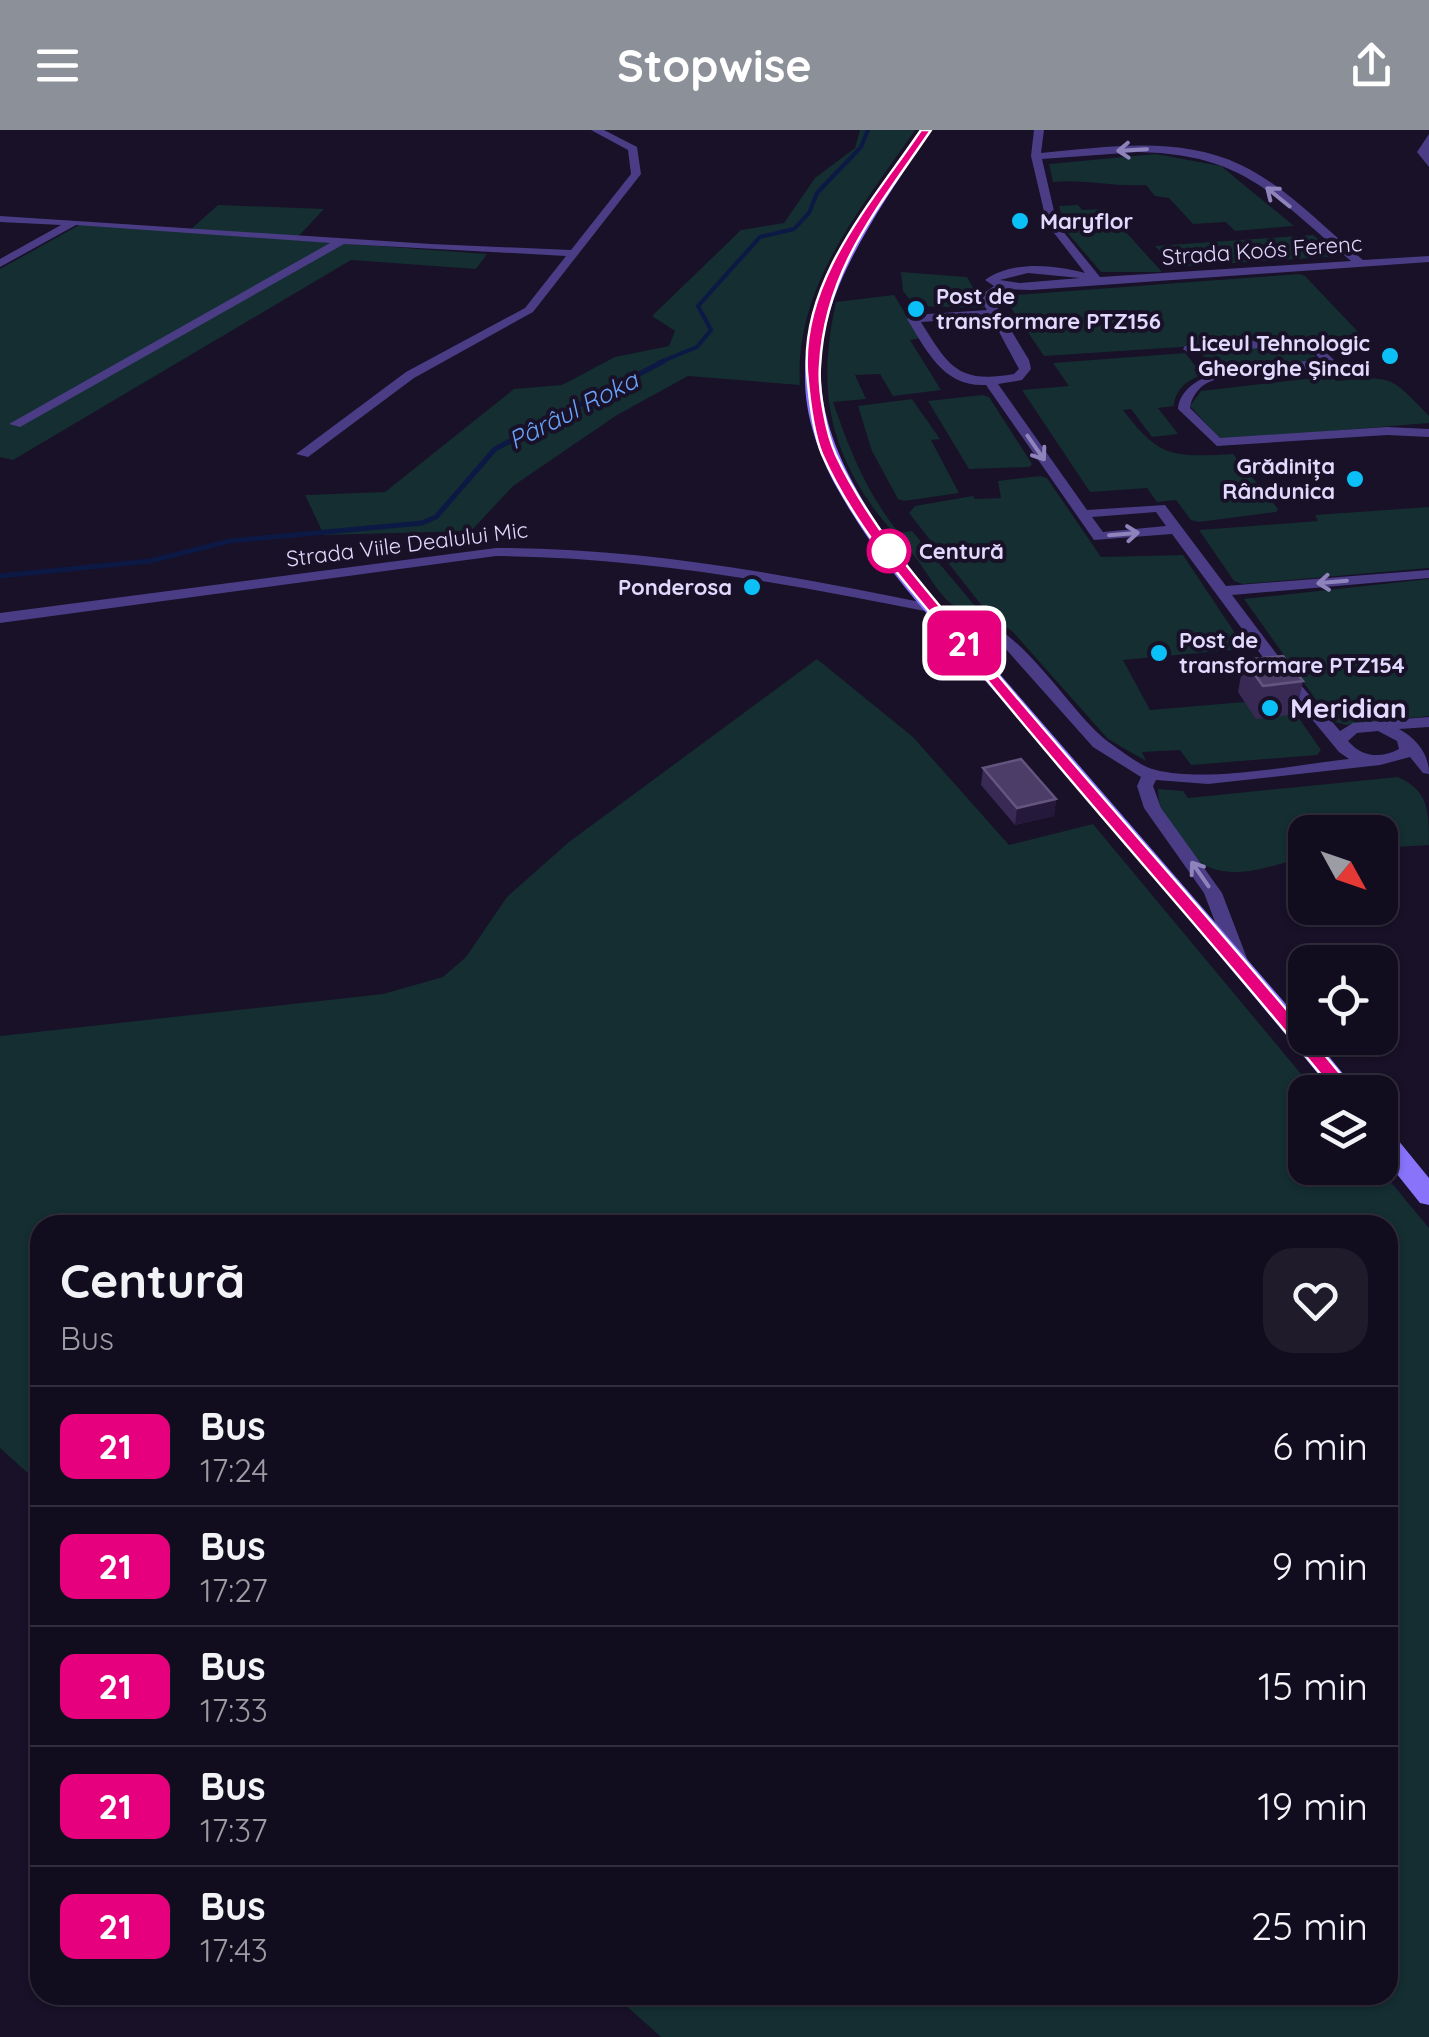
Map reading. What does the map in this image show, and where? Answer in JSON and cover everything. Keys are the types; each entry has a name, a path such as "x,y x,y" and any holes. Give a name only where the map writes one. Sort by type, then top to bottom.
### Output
{"main road":[{"path":"926,130 838,260 823,299 813,369 827,451 858,507 941,616 1093,798 1240,962 1332,1075"},
{"path":"1398,1157 1429,1196"}],"street":[{"path":"303,454 410,376 529,310 636,174 633,150 596,130"},
{"path":"1039,130 1036,156 1052,224 1097,280"},
{"path":"1429,138 1424,152 1429,163"},
{"path":"1036,156 1151,150 1215,160 1248,174 1360,264"},
{"path":"0,219 575,252"},
{"path":"0,264 76,221"},
{"path":"15,424 342,241"},
{"name":"Strada Koós Ferenc","path":"990,313 990,293 1002,286 1429,259"},
{"path":"990,313 1025,369 1018,376 990,381 975,382 948,374 912,318 990,313"},
{"path":"1190,349 1310,341 1330,364 1201,381 1184,399 1184,408 1217,442 1387,431 1429,433"},
{"path":"990,381 1099,536 1176,529"},
{"path":"1083,514 1160,508 1270,656 1350,753 1373,760"},
{"name":"Strada Viile Dealului Mic","path":"0,618 496,552 579,550 702,564 970,621 1001,635 1098,744 1124,763 1150,774"},
{"path":"1223,591 1429,574"},
{"path":"1340,740 1343,732 1354,728 1429,722"},
{"path":"1383,727 1399,734 1429,769"},
{"path":"1240,962 1213,893 1153,808 1144,786 1150,774 1208,779 1373,760 1404,754 1408,744"}],"green space":[{"path":"860,130 915,130 835,249 820,281 801,349 800,385 688,376 617,415 513,486 471,531 324,535 305,495 385,492 514,389 562,385 615,357 669,346 675,331 652,316 741,230 784,223 815,178 855,148"},
{"path":"1156,154 1221,166 1294,226 1235,231 1226,222 1193,224 1169,198 1155,196 1146,185 1053,182 1049,164"},
{"path":"218,205 324,209 295,240 487,254 476,269 351,260 13,460 0,457 0,269 81,224 188,232"},
{"path":"1078,205 1082,210 1105,209 1162,272 1101,272 1065,230 1059,206"},
{"path":"1313,235 1339,256 1175,267 1155,246"},
{"path":"901,272 967,277 985,308 915,306 903,291"},
{"path":"1299,274 1361,335 1044,356 1003,296"},
{"path":"894,295 920,338 910,340 941,390 893,396 880,374 855,375 866,399 833,402 860,471 887,518 899,533 912,531 975,606 975,613 948,601 877,513 856,481 835,433 828,357 836,302"},
{"path":"1303,344 1322,363 1226,373 1214,369 1199,351"},
{"path":"1185,353 1203,375 1183,386 1174,406 1158,408 1178,434 1152,437 1131,409 1123,410 1148,438 1170,452 1233,454 1278,509 1276,512 1199,522 1191,520 1176,500 1157,502 1147,488 1090,492 1022,390 1069,386 1053,363"},
{"path":"1332,376 1336,381 1389,381 1429,416 1429,423 1221,440 1190,406 1201,391"},
{"path":"989,397 1032,464 1029,467 969,469 928,401"},
{"path":"912,399 940,439 931,440 959,493 898,499 872,451 858,406"},
{"path":"1047,478 1101,557 1183,555 1243,645 1241,649 1123,660 1150,710 1244,702 1296,714 1321,750 1317,755 1191,765 1180,750 1142,752 1146,761 1108,739 1012,631 990,616 909,513 915,506 973,496 1001,498 998,481"},
{"path":"1429,507 1429,568 1243,584 1234,581 1199,530 1318,521 1315,515"},
{"path":"1429,579 1429,716 1346,725 1331,721 1244,599"},
{"path":"817,659 913,737 1009,845 1093,824 1302,1075 1288,1075 1288,1185 1393,1185 1429,1228 1429,2037 661,2037 625,2005 1398,2005 1398,1215 30,1215 30,1475 0,1448 0,1036 383,994 443,977 466,957 507,897 569,842"},
{"path":"1398,777 1416,789 1425,804 1429,845 1398,847 1398,815 1288,815 1288,862 1252,870 1220,871 1191,855 1177,839 1161,809 1158,789 1183,791 1188,798"}],"building":[{"path":"1283,656 1303,681 1263,686 1244,660"},
{"path":"1021,759 1056,799 1017,808 983,768"}],"waterway":[{"name":"Pârâul Roka","path":"658,363 697,347 711,330 698,306 760,237 794,229 809,213 817,193 861,147 868,130"},
{"name":"Pârâul Roka","path":"0,576 150,561 230,541 422,523 436,517 495,449 664,361"}],"bus line":[{"name":"21","path":"926,130 838,260 823,299 813,369 827,451 858,507 913,582 1093,798 1240,962 1331,1075"}],"place":[{"name":"Maryflor","path":"1020,221"},
{"name":"Post de transformare PTZ156","path":"916,309"},
{"name":"Liceul Tehnologic Gheorghe Șincai","path":"1390,356"},
{"name":"Grădinița Rândunica","path":"1355,479"},
{"name":"Centură","path":"889,551"},
{"name":"Ponderosa","path":"752,587"},
{"name":"Post de transformare PTZ154","path":"1159,653"},
{"name":"Meridian","path":"1270,708"}]}
